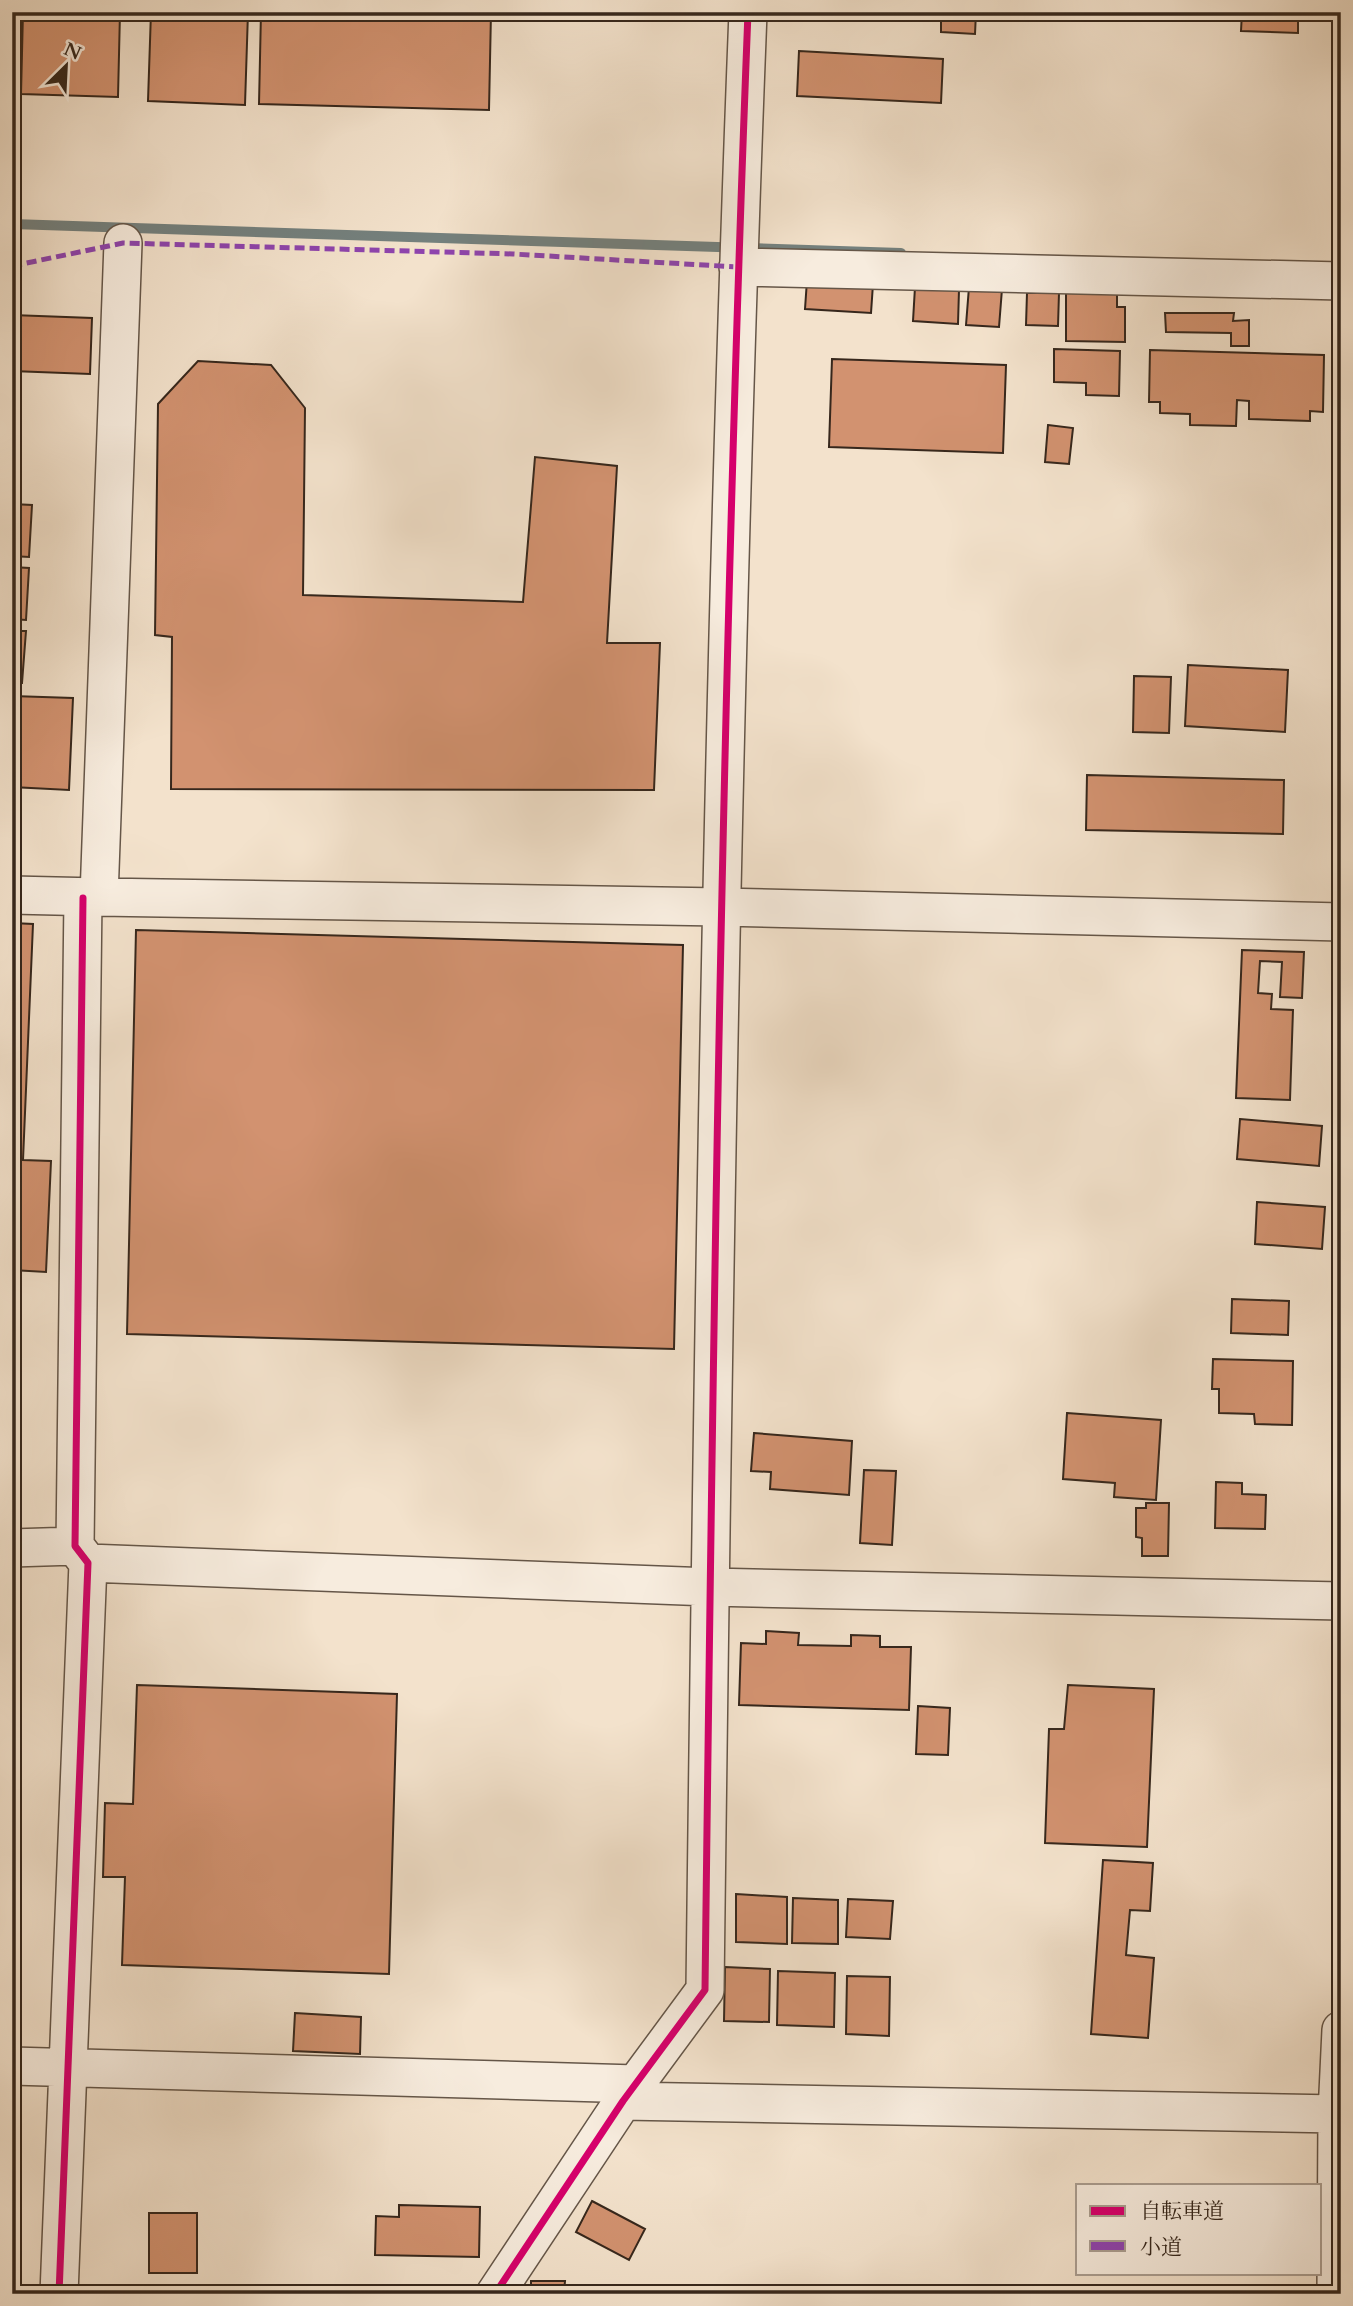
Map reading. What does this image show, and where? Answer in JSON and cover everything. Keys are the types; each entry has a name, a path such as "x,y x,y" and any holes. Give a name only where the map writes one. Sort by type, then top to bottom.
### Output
{"street":[{"path":"495,2294 629,2093 705,1990 721,907 738,267 748,12"},
{"path":"59,2294 81,1554 91,897 123,243"},
{"path":"738,267 1341,281"},
{"path":"12,895 721,907 1341,922"},
{"path":"12,1549 710,1587 1341,1601"},
{"path":"1338,2273 1337,2114 1341,2030"},
{"path":"12,2066 629,2093 1337,2114"}],"building":[{"path":"23,12 120,12 118,97 21,94"},
{"path":"151,12 248,12 245,105 148,101"},
{"path":"261,12 491,12 489,110 259,104"},
{"path":"941,12 976,12 975,34 941,32"},
{"path":"1242,12 1298,12 1298,33 1241,31"},
{"path":"799,51 943,59 941,103 797,96"},
{"path":"807,280 873,284 871,313 805,309"},
{"path":"915,287 959,290 958,324 913,321"},
{"path":"969,287 1002,289 999,327 966,325"},
{"path":"1066,287 1117,288 1117,307 1125,307 1125,342 1066,341"},
{"path":"1027,293 1059,293 1058,326 1026,325"},
{"path":"1165,313 1234,313 1233,321 1249,320 1249,346 1231,346 1231,333 1166,332"},
{"path":"12,315 92,318 90,374 12,371"},
{"path":"1054,349 1120,351 1119,396 1086,395 1086,383 1054,382"},
{"path":"1150,350 1324,355 1323,412 1310,411 1310,421 1249,419 1249,401 1237,400 1236,426 1190,425 1190,414 1160,413 1160,402 1149,402"},
{"path":"832,359 1006,365 1003,453 829,447"},
{"path":"198,361 271,365 305,408 303,595 523,602 535,457 617,466 607,643 660,643 654,790 171,789 172,637 155,635 158,404"},
{"path":"1048,425 1073,428 1069,464 1045,462"},
{"path":"12,504 32,505 29,557 12,556"},
{"path":"12,567 29,568 26,620 12,619"},
{"path":"12,631 26,631 22,683 12,683"},
{"path":"1188,665 1288,670 1285,732 1185,726"},
{"path":"1134,676 1171,677 1169,733 1133,732"},
{"path":"12,696 73,698 69,790 12,787"},
{"path":"1087,775 1284,780 1283,834 1086,830"},
{"path":"12,923 33,924 23,1160 51,1161 46,1272 12,1270"},
{"path":"136,930 683,945 674,1349 127,1334"},
{"path":"1242,950 1304,952 1302,998 1280,997 1282,962 1260,961 1258,993 1272,994 1271,1009 1293,1010 1290,1100 1236,1098"},
{"path":"1240,1119 1322,1126 1319,1166 1237,1159"},
{"path":"1257,1202 1325,1207 1322,1249 1255,1244"},
{"path":"1232,1299 1289,1301 1288,1335 1231,1333"},
{"path":"1213,1359 1293,1361 1292,1425 1255,1424 1254,1414 1219,1413 1219,1389 1212,1389"},
{"path":"1067,1413 1161,1420 1156,1500 1114,1497 1115,1483 1063,1479"},
{"path":"754,1433 852,1441 849,1495 770,1489 771,1472 751,1471"},
{"path":"864,1470 896,1471 892,1545 860,1543"},
{"path":"1216,1482 1242,1483 1242,1494 1266,1495 1265,1529 1215,1528"},
{"path":"1146,1503 1169,1503 1168,1556 1142,1556 1142,1538 1136,1537 1136,1508 1146,1508"},
{"path":"766,1631 799,1633 798,1645 851,1646 851,1635 880,1636 880,1647 911,1647 909,1710 739,1705 741,1643 766,1644"},
{"path":"137,1685 397,1694 389,1974 122,1965 125,1877 103,1877 105,1803 133,1804"},
{"path":"1068,1685 1154,1689 1147,1847 1045,1843 1049,1729 1064,1729"},
{"path":"918,1706 950,1708 948,1755 916,1754"},
{"path":"1103,1860 1153,1863 1150,1911 1130,1910 1126,1955 1154,1958 1148,2038 1091,2034"},
{"path":"736,1894 787,1897 787,1944 736,1942"},
{"path":"793,1898 838,1900 838,1944 792,1943"},
{"path":"848,1899 893,1901 890,1939 846,1937"},
{"path":"725,1967 770,1969 769,2022 724,2021"},
{"path":"778,1971 835,1973 834,2027 777,2025"},
{"path":"847,1976 890,1977 889,2036 846,2034"},
{"path":"295,2013 361,2017 360,2054 293,2051"},
{"path":"592,2201 645,2229 629,2260 576,2232"},
{"path":"399,2205 480,2207 479,2257 375,2255 376,2216 399,2217"},
{"path":"149,2213 197,2213 197,2273 149,2273"},
{"path":"531,2281 565,2281 564,2292 647,2294 531,2294"}],"waterway":[{"path":"12,224 901,253"}],"marked path":[{"path":"12,266 123,243 513,254 738,267"}],"cycle path":[{"path":"495,2294 623,2101 705,1990 725,754 748,12"},
{"path":"59,2294 88,1563 75,1546 83,898"}]}
